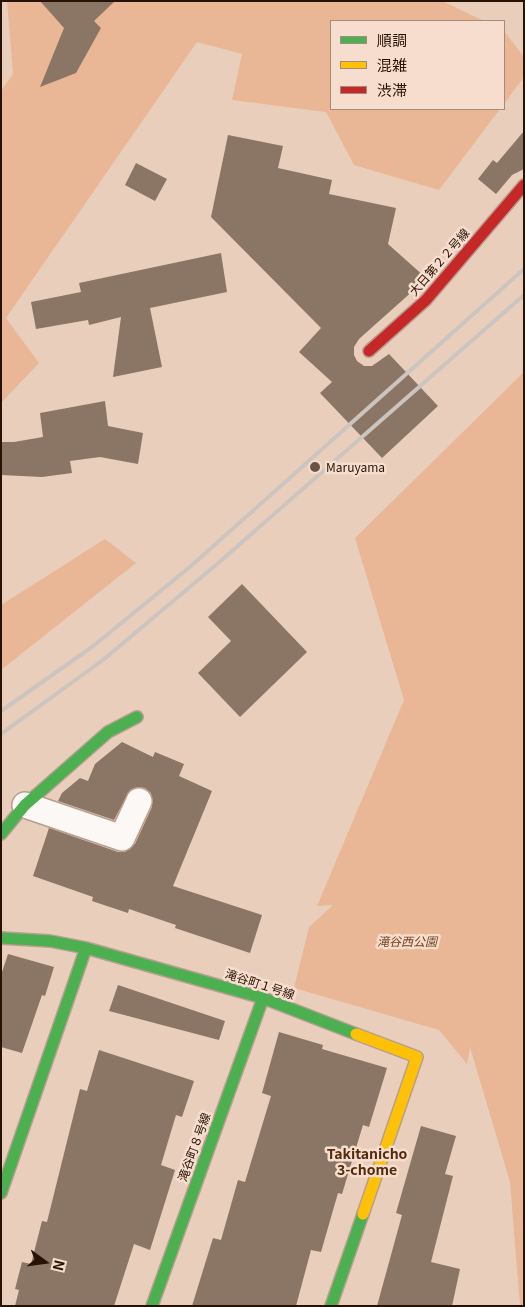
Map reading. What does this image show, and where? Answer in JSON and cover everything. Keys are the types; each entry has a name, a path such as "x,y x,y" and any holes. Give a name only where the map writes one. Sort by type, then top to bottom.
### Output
{"street":[{"name":"大日第２２号線","path":"369,351 426,300 524,185"},
{"path":"1,834 25,805 108,732 137,717"},
{"path":"25,805 122,838 139,800"},
{"name":"滝谷町１号線","path":"1,938 50,941 86,948 263,998 417,1057 331,1306"},
{"path":"1,1193 86,948"},
{"name":"滝谷町８号線","path":"152,1306 263,998"}],"green space":[{"path":"7,1 442,1 482,20 330,20 330,110 499,110 439,190 354,165 326,112 232,100 242,54 197,42 6,318 39,363 1,403 1,91 13,74"},
{"path":"505,32 524,57 524,77 505,103"},
{"name":"滝谷西公園","path":"524,372 524,1306 520,1306 510,1182 470,1047 467,1064 439,1030 294,988 309,927 333,905 317,906 404,700 355,538"},
{"path":"105,539 136,563 1,670 1,605"}],"building":[{"path":"40,1 115,1 94,21 101,28 76,73 40,87 64,28"},
{"path":"524,131 524,169 512,175 496,194 478,179 493,160 497,163"},
{"path":"228,135 283,146 278,168 332,180 329,194 396,208 388,244 425,277 415,289 359,339 354,347 354,355 357,361 364,366 372,366 389,354 438,406 382,458 320,393 332,382 299,352 321,328 211,217"},
{"path":"136,163 167,179 155,201 125,185"},
{"path":"221,253 227,292 150,308 162,367 113,377 121,317 89,325 88,320 36,329 31,302 81,292 79,283"},
{"path":"105,401 108,426 143,433 138,464 100,457 70,461 72,473 42,477 1,475 1,442 14,442 43,437 40,413"},
{"path":"242,584 307,652 240,717 198,673 231,641 208,617"},
{"path":"122,742 153,757 155,752 184,764 179,776 212,791 173,886 262,915 250,953 175,928 176,925 129,909 128,913 92,901 93,897 33,876 49,828 118,852 125,852 135,844 152,807 151,793 145,788 138,787 130,790 114,820 58,801 62,793 80,778 88,781 95,764"},
{"path":"8,954 54,967 45,996 42,995 22,1053 1,1047 1,975"},
{"path":"118,985 225,1021 219,1040 109,1011"},
{"path":"279,1032 323,1045 322,1049 387,1068 369,1127 363,1125 342,1194 338,1193 321,1252 311,1250 296,1306 192,1306 213,1238 221,1240 238,1180 245,1182 271,1096 262,1093"},
{"path":"99,1050 194,1081 182,1117 176,1115 161,1165 175,1170 150,1250 134,1244 114,1306 15,1306 19,1290 15,1289 22,1262 31,1264 42,1221 47,1222 80,1089 87,1091"},
{"path":"421,1126 456,1136 445,1174 453,1176 431,1262 460,1269 452,1306 377,1306 402,1215 396,1213"}],"railway":[{"path":"1,711 92,647 191,566 524,269"},
{"path":"1,734 103,660 216,565 524,295"}],"traffic: fast":[{"path":"1,834 25,805 108,732 137,717"},
{"path":"1,938 50,941 86,948 263,998 356,1034"},
{"path":"1,1193 86,948"},
{"path":"152,1306 263,998"},
{"path":"331,1306 363,1214"}],"traffic: slow":[{"path":"356,1034 417,1057 363,1214"}],"traffic: jam":[{"path":"369,351 426,300 524,185"}],"place":[{"name":"Maruyama","path":"315,467"}],"district":[{"name":"Takitanicho 3-chome","path":"367,1162"}]}
